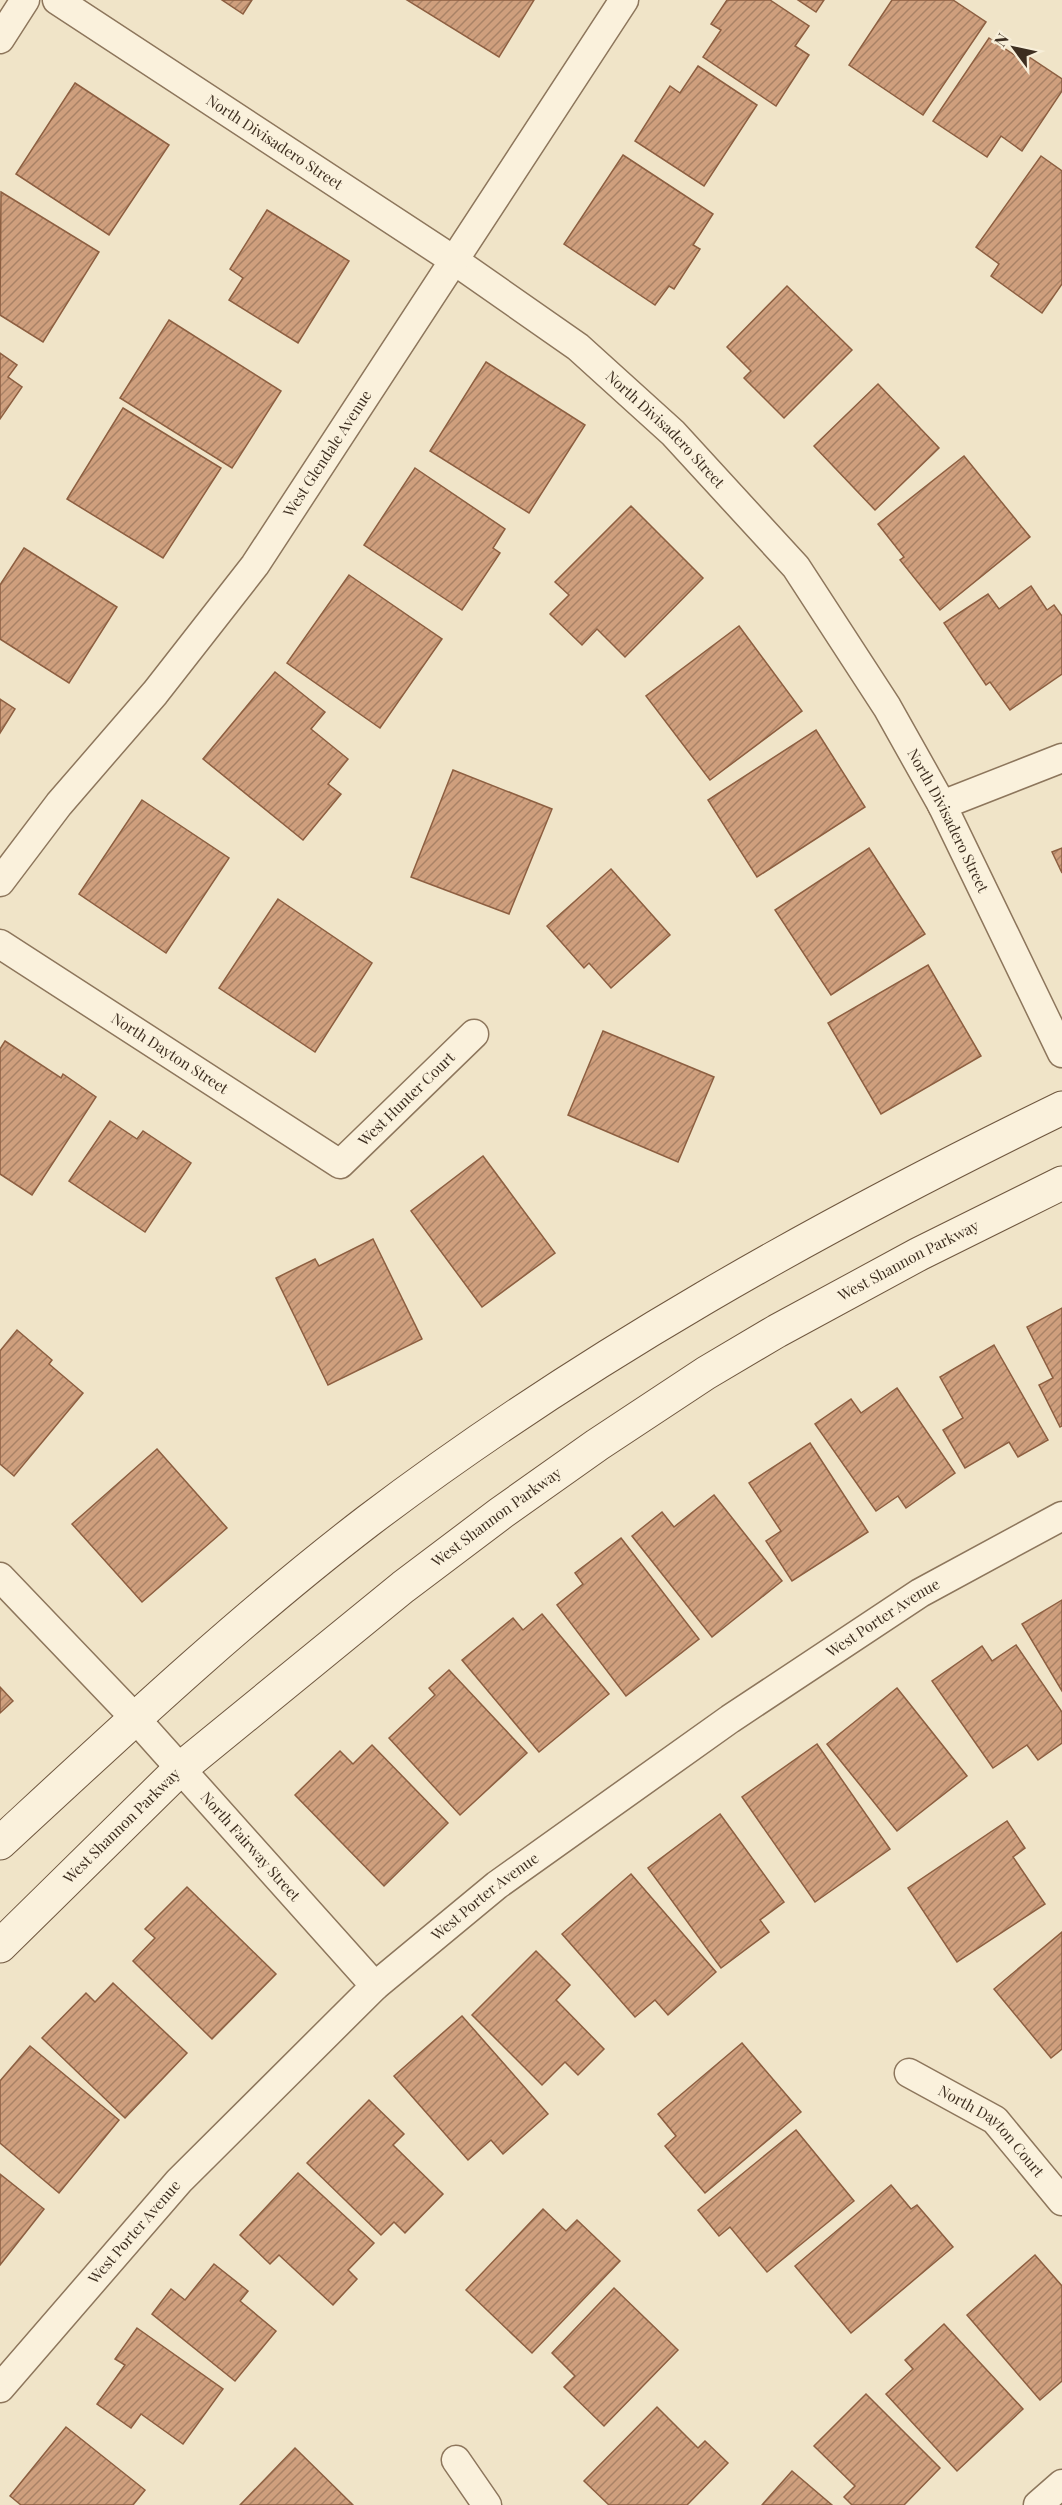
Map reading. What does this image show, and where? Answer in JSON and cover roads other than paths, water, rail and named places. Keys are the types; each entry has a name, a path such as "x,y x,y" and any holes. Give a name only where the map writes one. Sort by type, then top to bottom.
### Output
{"street":[{"path":"0,39 25,0"},
{"name":"North Divisadero Street","path":"57,0 455,261 587,355 673,433 796,567 887,707 942,805 1062,1053"},
{"name":"West Glendale Avenue","path":"0,882 58,804 155,693 255,565 624,0"},
{"path":"942,805 1062,758"},
{"name":"North Dayton Street","path":"0,944 340,1164"},
{"name":"West Hunter Court","path":"340,1164 474,1034"},
{"path":"0,1843 135,1718 245,1622 368,1522 474,1444 638,1338 742,1275 885,1195 1062,1108"},
{"name":"West Shannon Parkway","path":"0,1946 180,1769 403,1587 597,1445 706,1373 777,1331 919,1254 1062,1184"},
{"name":"West Porter Avenue","path":"0,2388 179,2181 375,1986 496,1885 730,1719 920,1593 1062,1516"},
{"name":"North Fairway Street","path":"0,1577 135,1718 375,1986"},
{"name":"North Dayton Court","path":"909,2073 995,2120 1062,2201"},
{"path":"456,2460 487,2505"},
{"path":"1038,2505 1062,2484"}]}
